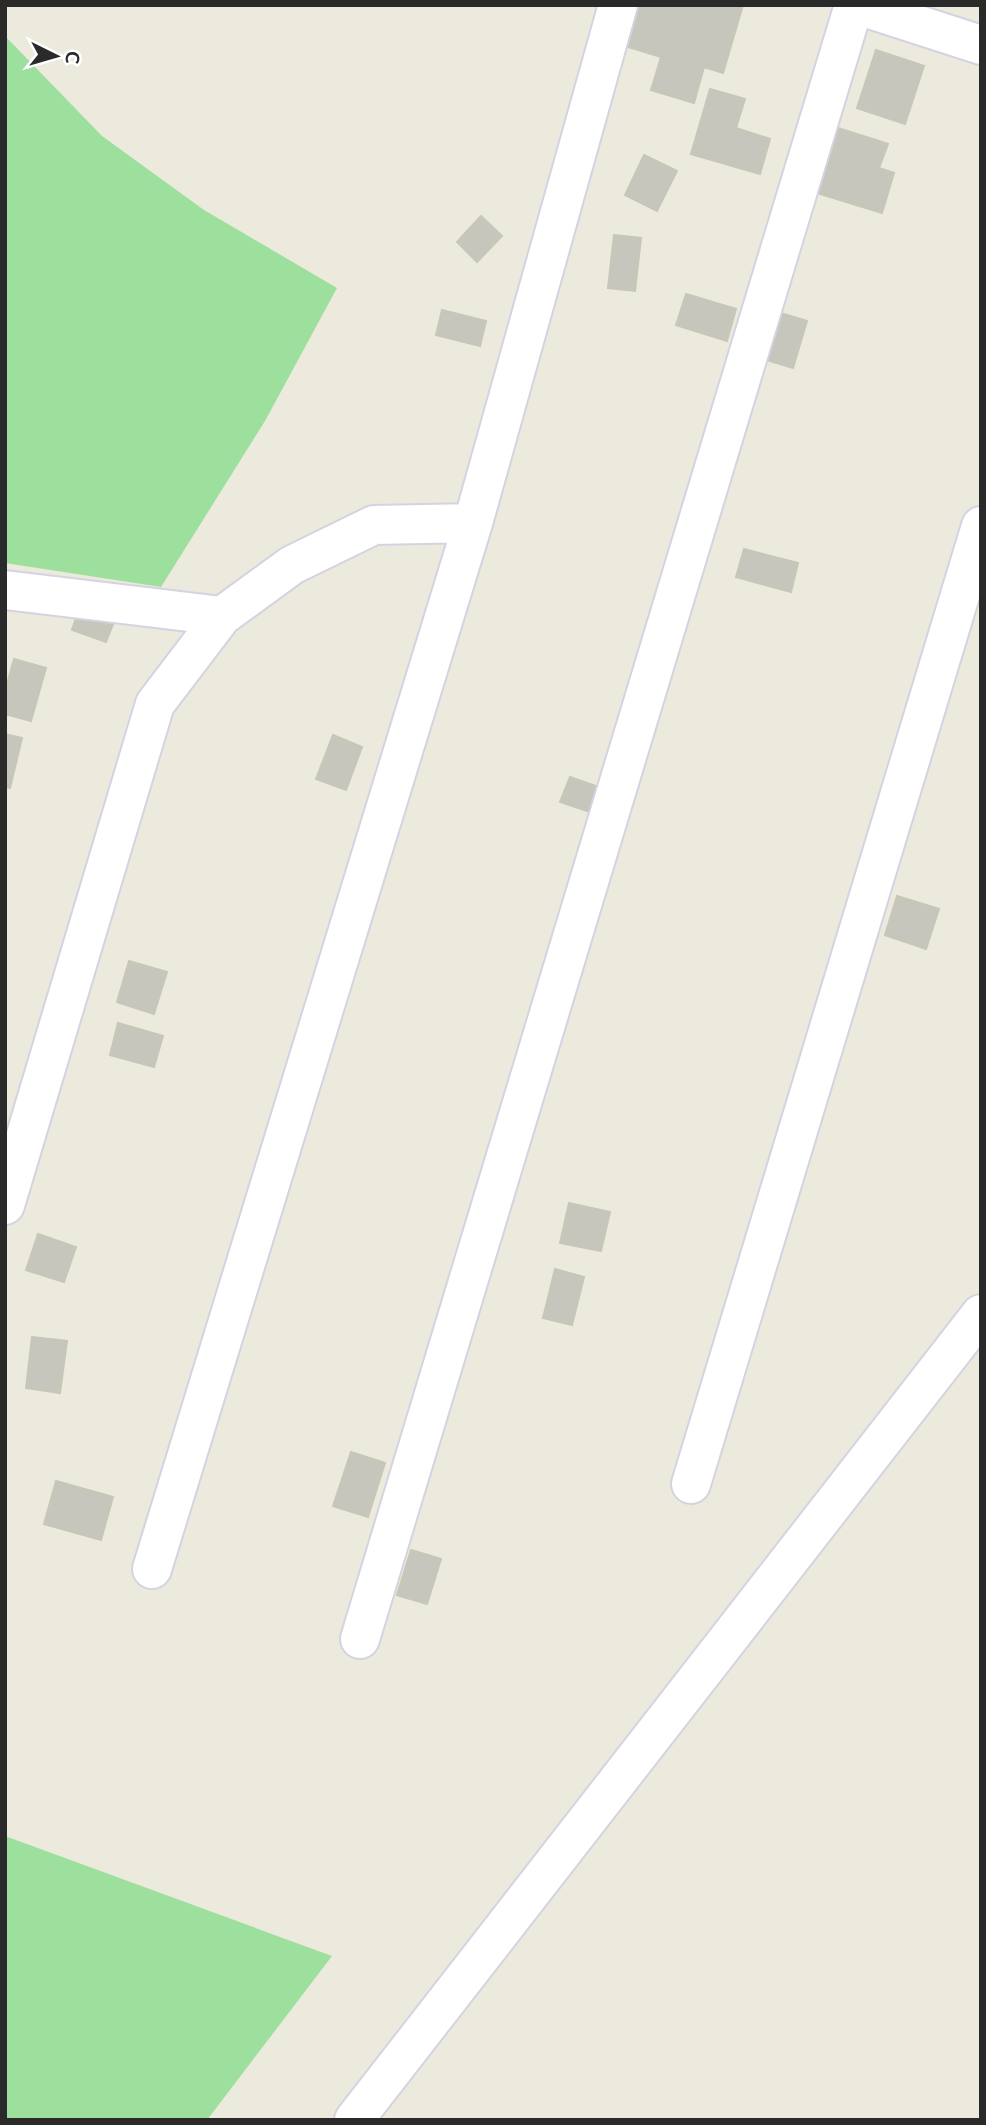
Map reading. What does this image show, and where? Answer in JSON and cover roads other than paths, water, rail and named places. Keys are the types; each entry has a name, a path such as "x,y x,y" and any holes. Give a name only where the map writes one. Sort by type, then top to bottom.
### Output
{"street":[{"path":"152,1569 473,523 618,5"},
{"path":"360,1639 855,5 981,45"},
{"path":"5,1205 155,704 222,616 292,565 374,525 473,523"},
{"path":"691,1484 981,526"},
{"path":"5,590 222,616"},
{"path":"354,2120 981,1314"}]}
